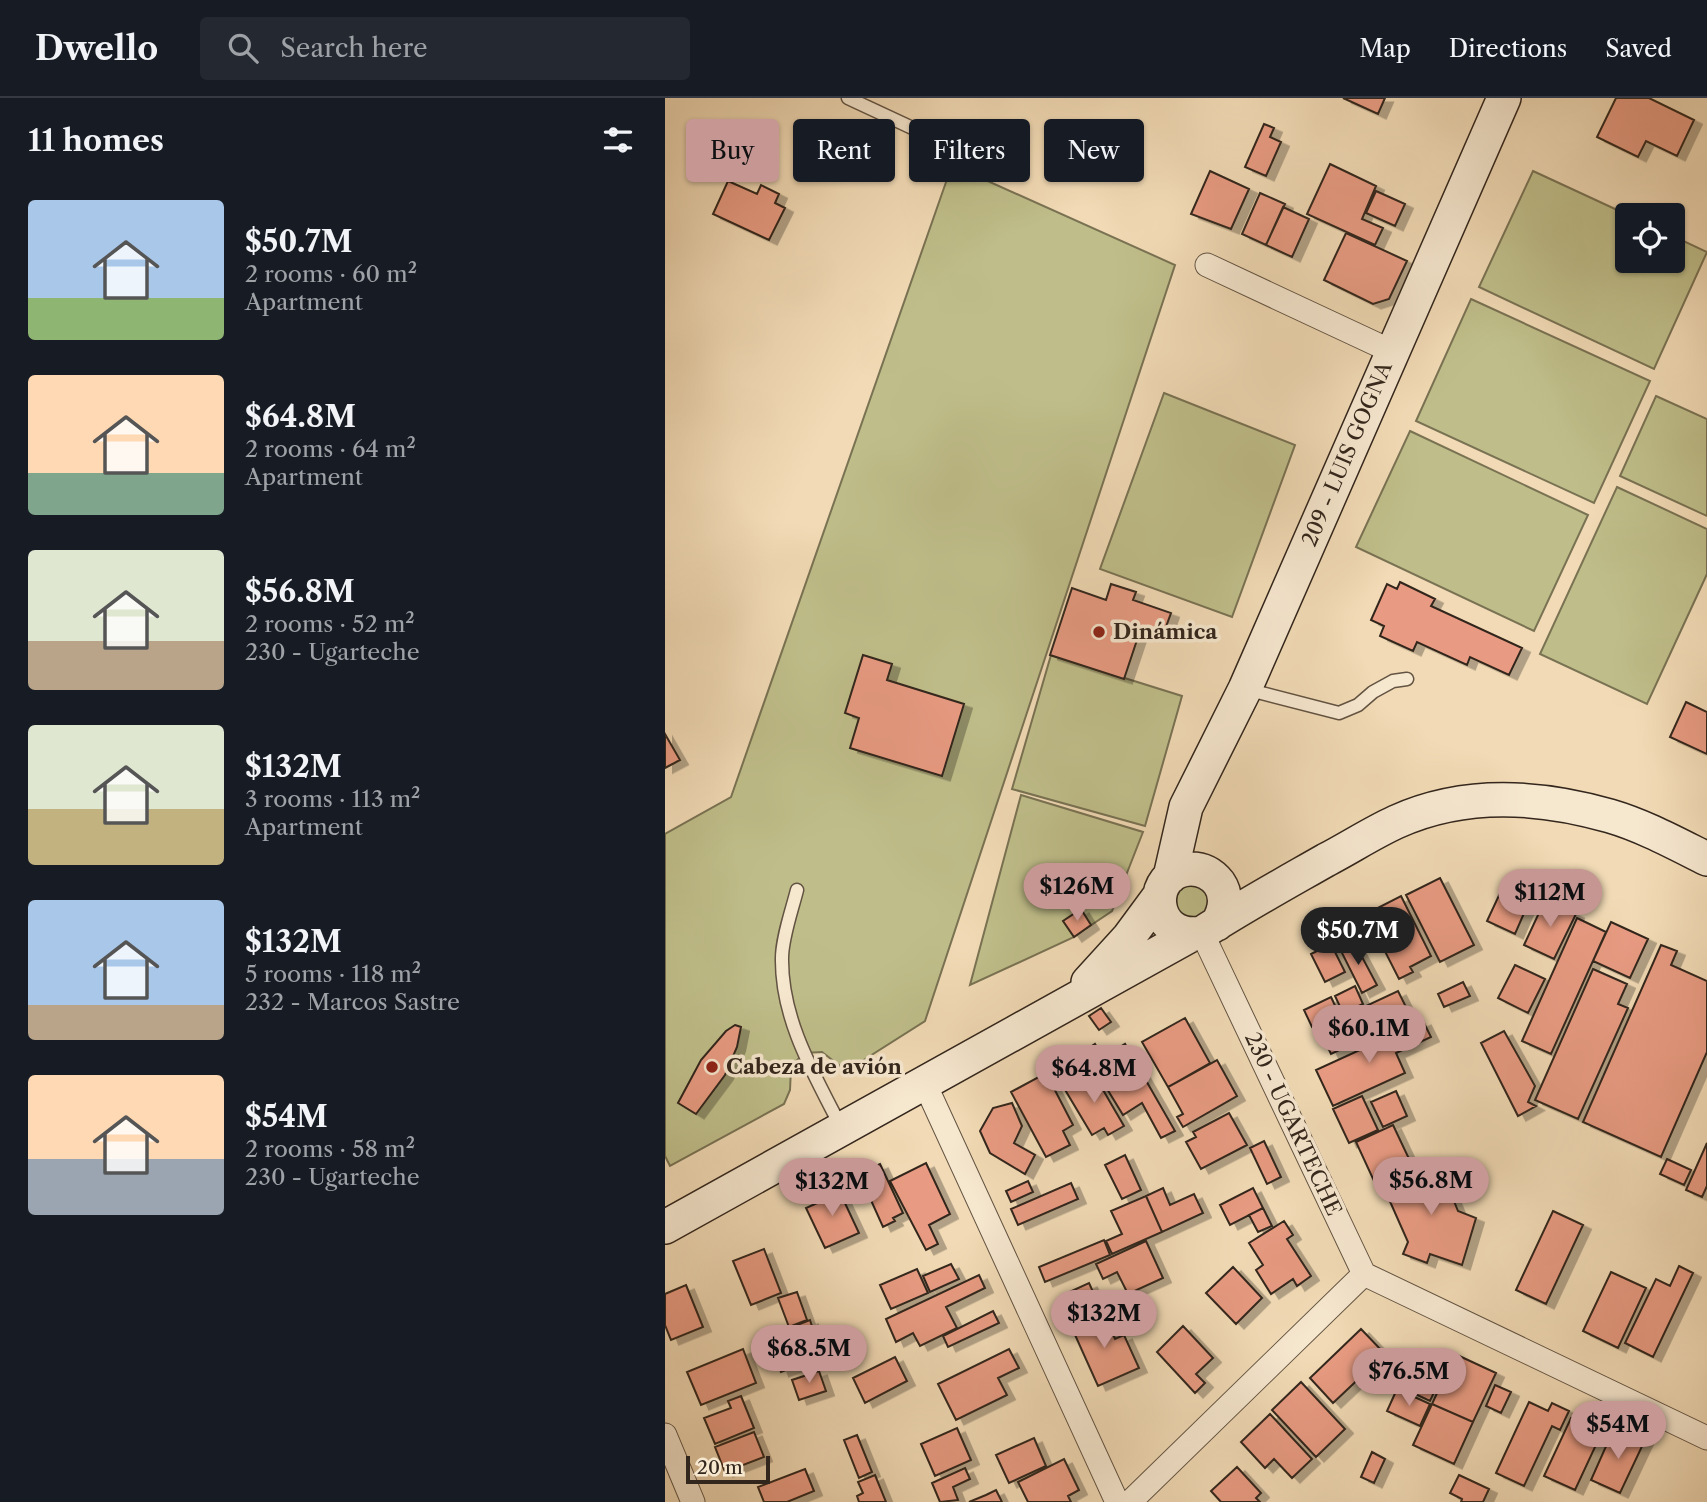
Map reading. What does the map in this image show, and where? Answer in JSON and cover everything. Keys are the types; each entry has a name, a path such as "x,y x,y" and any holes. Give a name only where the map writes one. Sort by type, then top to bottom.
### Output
{"main road":[{"name":"209 - LUIS GOGNA","path":"1165,886 1186,807 1245,689 1504,98"},
{"path":"665,1226 1203,931 1397,821 1442,807 1483,799 1538,800 1610,816 1648,830 1707,859"},
{"path":"1165,886 1162,917 1178,932 1203,931 1222,915 1224,895 1191,838 1186,807"},
{"path":"1069,1003 1129,937 1165,886 1187,869 1224,882 1286,883"}],"street":[{"path":"1207,265 1391,351"},
{"name":"230 - UGARTECHE","path":"1203,931 1364,1274"},
{"path":"925,1083 1117,1502"},
{"path":"1131,1502 1364,1274 1707,1438"},
{"path":"665,1435 693,1502"}],"lane":[{"path":"848,98 909,126"},
{"path":"1245,689 1339,713 1358,705 1373,692 1393,681 1407,679"},
{"path":"797,890 781,957 786,1000 803,1052 842,1129"}],"shaded area":[{"path":"1533,171 1615,209 1615,273 1685,273 1685,242 1707,252 1654,369 1479,287"},
{"path":"946,182 990,182 1175,265 925,1021 851,1068 840,1066 822,1052 803,1053 791,1068 790,1090 784,1104 670,1166 665,1156 665,834 731,797"},
{"path":"1471,299 1650,381 1594,503 1416,421"},
{"path":"1164,393 1295,445 1232,617 1100,569"},
{"path":"1656,396 1707,419 1707,516 1620,476"},
{"path":"1410,431 1588,515 1534,631 1356,547"},
{"path":"1617,487 1707,529 1707,574 1647,704 1540,654"},
{"path":"1051,655 1182,696 1145,826 1012,789"},
{"path":"1021,795 1143,832 1112,911 1072,938 970,985"},
{"path":"1195,881 1212,895 1209,917 1178,920 1175,889"}],"building":[{"path":"1343,98 1385,98 1378,114"},
{"path":"1616,98 1649,98 1694,120 1677,156 1646,141 1638,157 1597,137"},
{"path":"1264,124 1274,128 1270,137 1281,142 1266,176 1245,167"},
{"path":"1330,164 1376,186 1362,219 1383,228 1375,245 1307,214"},
{"path":"1210,171 1249,189 1231,229 1191,214"},
{"path":"728,182 757,194 761,185 779,194 775,203 785,208 769,240 713,214"},
{"path":"1376,191 1405,204 1395,226 1366,213"},
{"path":"1260,193 1285,204 1266,245 1242,234"},
{"path":"1283,207 1309,219 1292,257 1266,245"},
{"path":"1346,233 1407,261 1389,299 1373,304 1324,280"},
{"path":"1400,582 1435,599 1431,606 1522,648 1509,675 1470,657 1467,665 1417,642 1413,651 1380,636 1384,626 1371,620 1387,584 1397,589"},
{"name":"Dinámica","path":"1111,584 1136,592 1133,600 1171,613 1163,635 1141,628 1124,679 1050,655 1072,588 1106,600"},
{"path":"863,655 892,664 887,680 964,704 942,776 850,748 859,718 845,713"},
{"path":"1686,702 1707,712 1707,754 1670,737"},
{"path":"665,734 680,760 665,768"},
{"path":"1440,878 1474,945 1440,962 1406,895"},
{"path":"1501,891 1528,904 1515,934 1487,921"},
{"path":"1401,896 1431,956 1410,967 1413,972 1399,979 1366,914"},
{"path":"1545,900 1576,914 1554,959 1524,945"},
{"path":"1081,909 1091,925 1074,937 1063,921"},
{"path":"1577,918 1606,932 1551,1054 1522,1041"},
{"path":"1611,922 1648,939 1630,978 1593,961"},
{"path":"1353,940 1377,985 1362,993 1339,947"},
{"path":"1331,944 1345,972 1325,982 1311,954"},
{"path":"1661,945 1677,951 1671,965 1707,981 1707,1052 1661,1157 1583,1122"},
{"path":"1515,965 1545,979 1528,1013 1498,998"},
{"path":"1593,969 1627,984 1618,1004 1628,1008 1578,1119 1535,1100"},
{"path":"1463,982 1470,996 1444,1007 1438,994"},
{"path":"1355,986 1363,1004 1343,1013 1335,996"},
{"path":"1398,991 1411,1017 1331,1054 1319,1028"},
{"path":"1331,997 1339,1014 1312,1027 1304,1010"},
{"path":"1101,1008 1111,1022 1099,1030 1089,1016"},
{"path":"1185,1018 1210,1063 1168,1087 1142,1042"},
{"path":"1423,1021 1431,1037 1396,1053 1405,1073 1333,1106 1316,1070"},
{"name":"Cabeza de avión","path":"735,1025 741,1027 737,1047 725,1075 696,1114 678,1103 701,1060 726,1031"},
{"path":"1504,1031 1535,1086 1528,1102 1536,1106 1518,1116 1481,1043"},
{"path":"1095,1044 1103,1057 1125,1044 1175,1131 1161,1138 1142,1103 1123,1115 1084,1051"},
{"path":"1217,1060 1237,1096 1183,1127 1177,1117 1183,1114 1168,1087"},
{"path":"1092,1071 1124,1126 1108,1135 1104,1128 1092,1135 1064,1088"},
{"path":"1046,1073 1073,1125 1063,1131 1070,1145 1046,1157 1011,1092"},
{"path":"1396,1091 1407,1116 1383,1127 1371,1102"},
{"path":"1362,1096 1378,1130 1349,1143 1333,1109"},
{"path":"1012,1103 1022,1126 1014,1143 1035,1155 1025,1174 990,1153 980,1131 993,1108"},
{"path":"1229,1113 1247,1145 1201,1169 1186,1142 1196,1137 1193,1132"},
{"path":"1393,1125 1411,1163 1374,1181 1356,1142"},
{"path":"1264,1141 1281,1177 1267,1184 1250,1148"},
{"path":"1707,1143 1707,1186 1702,1197 1686,1190"},
{"path":"1125,1155 1141,1190 1122,1199 1105,1165"},
{"path":"1667,1159 1691,1170 1684,1185 1660,1174"},
{"path":"926,1163 950,1214 929,1225 938,1244 926,1250 890,1181"},
{"path":"880,1164 903,1213 883,1227 865,1187 877,1182 871,1168"},
{"path":"1439,1164 1458,1211 1476,1218 1462,1265 1430,1254 1427,1263 1403,1254 1408,1242 1384,1188"},
{"path":"1028,1181 1033,1192 1011,1202 1006,1191"},
{"path":"1071,1183 1078,1199 1018,1225 1011,1209"},
{"path":"836,1184 859,1233 825,1248 806,1208 824,1200 820,1192"},
{"path":"1163,1188 1170,1205 1194,1194 1203,1213 1162,1232 1146,1196"},
{"path":"1253,1188 1263,1208 1230,1225 1220,1205"},
{"path":"1146,1196 1162,1232 1112,1254 1106,1241 1122,1234 1111,1211"},
{"path":"1263,1208 1272,1226 1258,1232 1249,1215"},
{"path":"1553,1211 1583,1225 1546,1304 1516,1290"},
{"path":"1284,1221 1293,1235 1287,1239 1311,1276 1297,1286 1293,1279 1271,1294 1256,1270 1263,1265 1249,1243"},
{"path":"1104,1240 1110,1255 1045,1282 1039,1267"},
{"path":"1146,1241 1163,1278 1128,1294 1117,1272 1103,1279 1096,1264"},
{"path":"764,1249 781,1293 751,1305 733,1261"},
{"path":"951,1264 959,1279 930,1292 923,1276"},
{"path":"1679,1266 1693,1273 1653,1357 1625,1343 1656,1279 1670,1286"},
{"path":"1233,1267 1262,1298 1236,1324 1206,1293"},
{"path":"917,1269 928,1293 891,1309 880,1285"},
{"path":"1611,1272 1646,1288 1618,1348 1583,1331"},
{"path":"979,1275 985,1288 946,1307 957,1328 920,1346 913,1333 896,1342 886,1319"},
{"path":"1089,1283 1099,1305 1075,1316 1065,1294"},
{"path":"686,1285 703,1327 671,1340 665,1325 665,1294"},
{"path":"797,1292 807,1320 789,1327 778,1298"},
{"path":"993,1311 999,1323 948,1347 943,1336"},
{"path":"1103,1312 1115,1339 1124,1335 1139,1368 1098,1386 1071,1326"},
{"path":"810,1320 815,1336 790,1345 784,1330"},
{"path":"1183,1326 1213,1358 1196,1374 1205,1383 1195,1393 1157,1352"},
{"path":"1361,1329 1385,1354 1333,1403 1310,1378"},
{"path":"801,1342 808,1362 781,1372 774,1352"},
{"path":"743,1349 756,1383 701,1405 687,1372"},
{"path":"1009,1349 1019,1368 998,1378 1007,1395 956,1420 938,1384"},
{"path":"1427,1352 1448,1362 1430,1401 1396,1385 1408,1361 1420,1366"},
{"path":"1455,1354 1496,1373 1473,1422 1432,1404"},
{"path":"895,1357 907,1381 865,1403 853,1378"},
{"path":"819,1371 826,1391 799,1400 792,1380"},
{"path":"1301,1382 1345,1429 1316,1457 1272,1410"},
{"path":"1495,1385 1511,1392 1501,1413 1486,1406"},
{"path":"1397,1389 1430,1404 1420,1426 1387,1411"},
{"path":"741,1396 754,1428 715,1444 704,1418 731,1408 728,1401"},
{"path":"1529,1402 1548,1411 1552,1403 1569,1411 1560,1430 1552,1426 1524,1486 1496,1473"},
{"path":"1432,1404 1473,1422 1454,1464 1413,1445"},
{"path":"1270,1414 1312,1459 1292,1478 1274,1459 1265,1468 1241,1442"},
{"path":"1571,1418 1602,1432 1575,1490 1544,1476"},
{"path":"957,1428 971,1460 935,1476 921,1444"},
{"path":"754,1432 764,1457 725,1472 715,1447"},
{"path":"1627,1432 1645,1440 1620,1493 1591,1480 1611,1435 1623,1440"},
{"path":"857,1435 872,1472 859,1478 844,1440"},
{"path":"1034,1438 1046,1466 1009,1483 996,1455"},
{"path":"1372,1452 1385,1459 1374,1483 1361,1477"},
{"path":"1064,1459 1079,1490 1068,1496 1071,1502 1028,1502 1018,1482"},
{"path":"1237,1467 1261,1493 1256,1498 1260,1502 1221,1502 1211,1491"},
{"path":"965,1468 970,1479 953,1487 958,1500 940,1502 932,1483"},
{"path":"805,1469 814,1491 787,1502 764,1502 758,1487"},
{"path":"875,1475 886,1502 859,1502 857,1496 863,1493 858,1482"},
{"path":"1459,1475 1489,1489 1483,1502 1461,1502 1462,1499 1450,1493"},
{"path":"996,1490 1002,1502 969,1502 986,1495"}],"place":[{"name":"Dinámica","path":"1099,632"},
{"name":"Cabeza de avión","path":"712,1067"}]}
